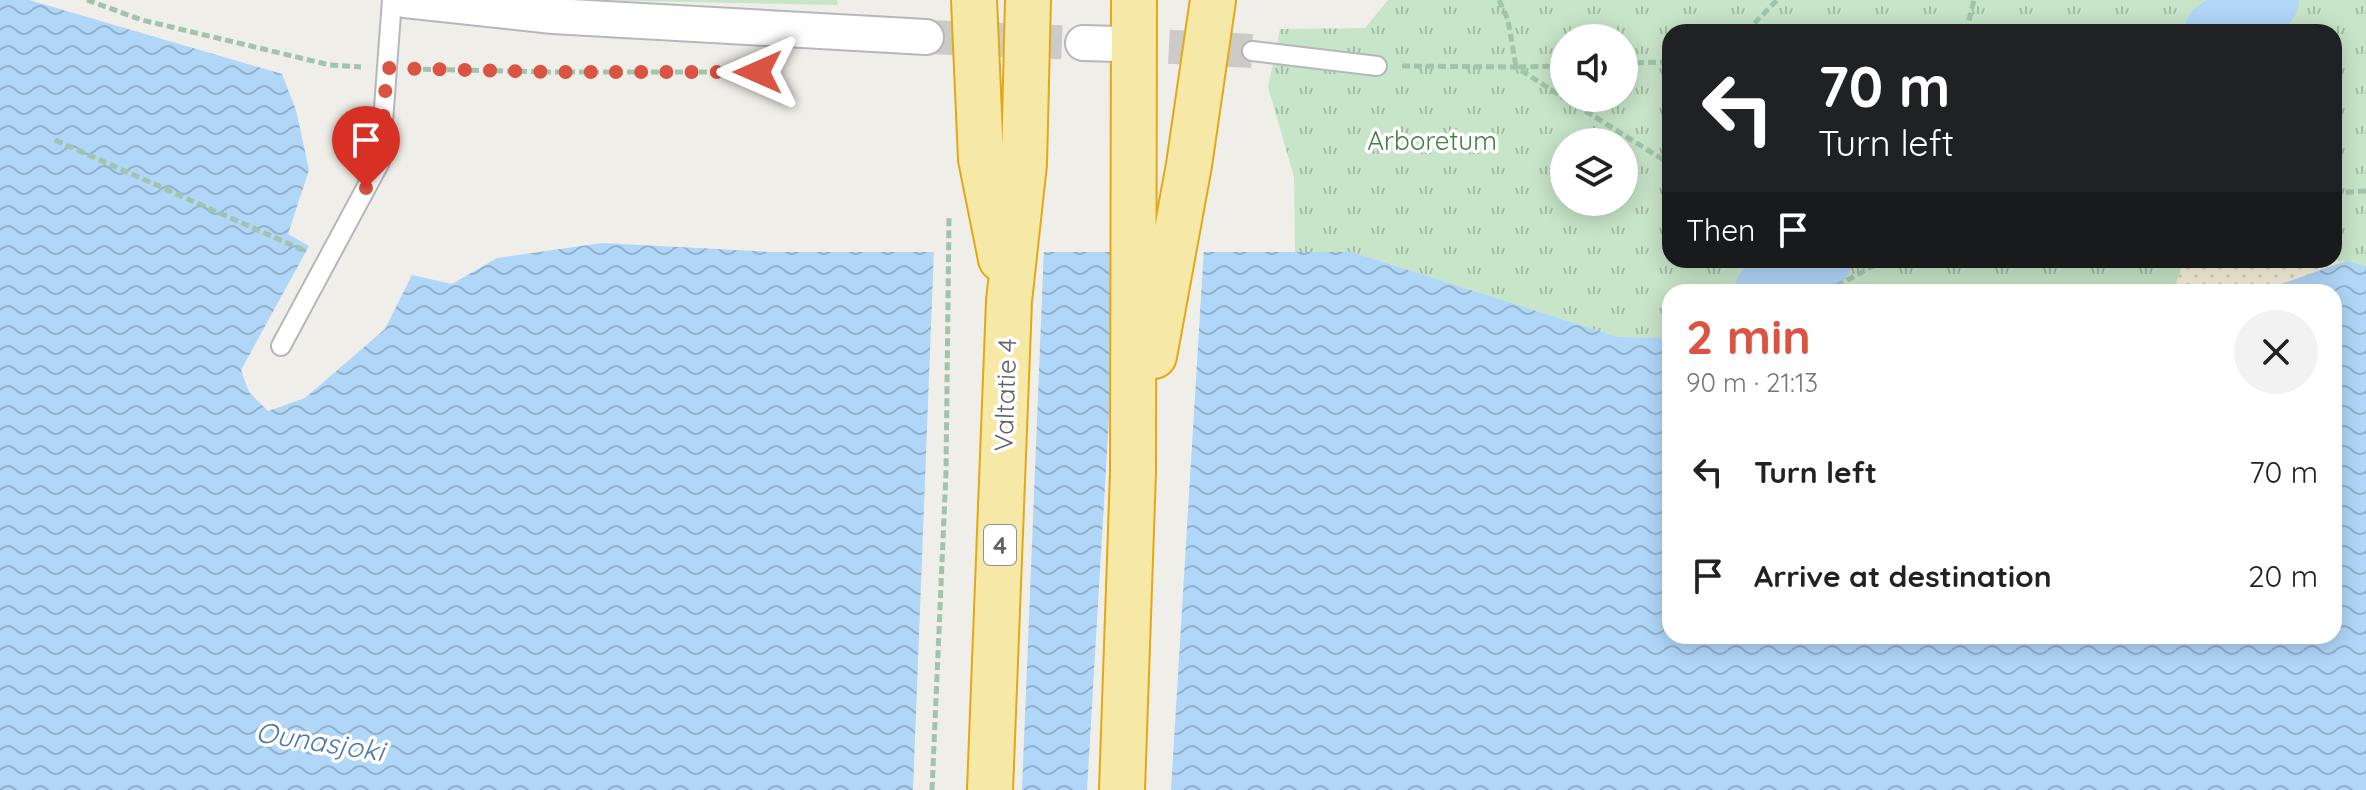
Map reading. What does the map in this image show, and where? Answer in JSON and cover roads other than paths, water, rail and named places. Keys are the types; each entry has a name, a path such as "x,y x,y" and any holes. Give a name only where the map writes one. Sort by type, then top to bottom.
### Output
{"highway":[{"path":"974,0 981,159 1009,301"},
{"name":"Valtatie 4","path":"990,790 1009,301 1024,164 1028,0"},
{"path":"1122,790 1133,472 1134,0"},
{"path":"1133,472 1189,165 1213,0"}],"street":[{"path":"405,0 553,16 926,37"},
{"path":"1083,43 1118,44"}],"lane":[{"path":"281,346 380,162 392,0"},
{"path":"1252,51 1377,66"}],"water":[{"name":"Ounasjoki","path":"0,0 29,0 282,74 296,110 309,170 288,234 309,246 241,370 249,392 268,411 305,398 385,329 412,275 452,284 497,258 602,243 772,252 1352,252 1618,337 1662,338 1662,644 2342,644 2342,284 2281,284 2326,268 2342,268 2342,262 2346,261 2366,266 2366,790 0,790"}],"waterway":[{"path":"2229,24 2267,0"},
{"path":"1780,284 1806,268"}],"tunnel":[{"path":"926,37 1083,43"},
{"path":"1118,44 1252,51"}],"park label":[{"name":"Arboretum","path":"1432,140"}]}
